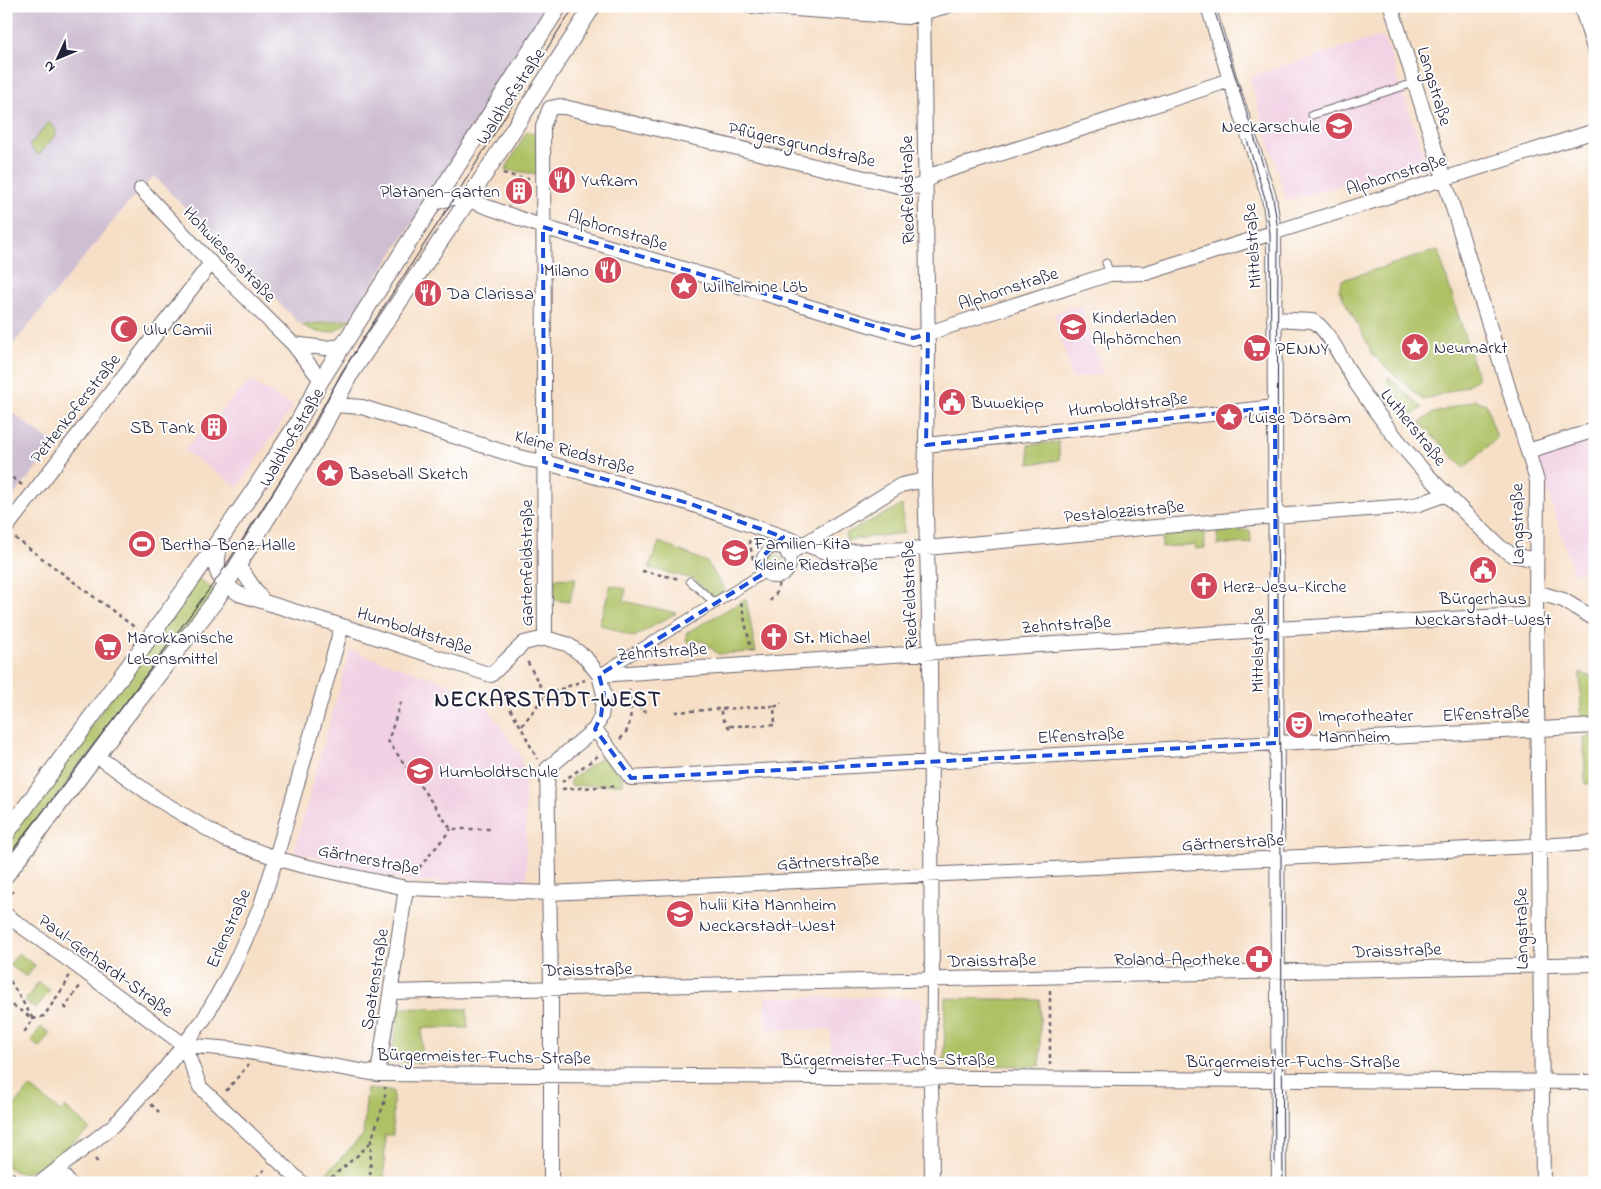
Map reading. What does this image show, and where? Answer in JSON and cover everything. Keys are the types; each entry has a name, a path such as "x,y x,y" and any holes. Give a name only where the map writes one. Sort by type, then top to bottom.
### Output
{"street":[{"name":"Waldhofstraße","path":"6,834 218,541 297,424 342,346 559,6"},
{"path":"751,6 907,17 923,10 947,6"},
{"name":"Mittelstraße","path":"1208,6 1230,80 1269,197 1274,232 1274,516 1279,858 1279,1183"},
{"name":"Langstraße","path":"1391,6 1537,481 1536,614 1543,1183"},
{"path":"1582,6 1595,48"},
{"name":"Waldhofstraße","path":"6,875 216,600 318,438 342,405 354,368 468,200 589,8"},
{"name":"Riedfeldstraße","path":"923,10 928,334 925,480 930,652 932,1183"},
{"name":"Pflügersgrundstraße","path":"560,106 903,187 916,188 935,174 1100,123 1230,80"},
{"name":"Gartenfeldstraße","path":"560,106 550,108 543,126 545,638 567,644 585,657 599,675 604,694 601,716 595,729"},
{"name":"Alphornstraße","path":"434,203 455,197 468,200 544,227 913,338 1108,269 1146,272 1595,131"},
{"name":"Hohwiesenstraße","path":"141,189 211,263 293,344 321,380"},
{"name":"Pettenkoferstraße","path":"9,532 211,263"},
{"name":"Lutherstraße","path":"1274,319 1318,323 1380,418 1421,467 1500,547 1513,555 1536,560"},
{"path":"293,344 325,348 342,346"},
{"name":"Kleine Riedstraße","path":"342,405 362,407 526,459 544,462 688,503 804,545"},
{"name":"Humboldtstraße","path":"926,446 1275,407"},
{"path":"1528,451 1595,430"},
{"path":"788,554 901,485 925,480"},
{"name":"Pestalozzistraße","path":"804,545 829,553 926,548 1274,516 1408,506 1447,494"},
{"path":"218,541 216,568 219,576 226,584"},
{"path":"599,675 761,575 782,576 789,570 791,561 788,554 778,548 769,550 762,557 761,575"},
{"path":"238,565 262,601"},
{"name":"Humboldtstraße","path":"226,584 239,594 491,675"},
{"path":"1536,592 1563,600 1595,619"},
{"name":"Zehntstraße","path":"599,675 1276,629 1536,614"},
{"name":"Erlenstraße","path":"40,1183 114,1125 163,1071 204,1019 232,969 261,905 342,626"},
{"path":"491,675 524,643 545,638"},
{"name":"Elfenstraße","path":"631,778 1595,726"},
{"path":"551,1183 551,988 547,769 595,729 631,778"},
{"name":"Gärtnerstraße","path":"96,755 157,799 224,839 300,865 406,888 549,893 1595,843"},
{"name":"Spatenstraße","path":"382,1074 391,992 406,888"},
{"name":"Paul-Gerhardt-Straße","path":"6,916 184,1044"},
{"name":"Draisstraße","path":"391,992 1595,964"},
{"path":"184,1044 200,1086 302,1183"},
{"name":"Bürgermeister-Fuchs-Straße","path":"184,1044 231,1049 382,1074 1595,1082"},
{"path":"59,1170 69,1183"}],"lane":[{"path":"1312,115 1414,83"},
{"path":"690,581 716,604"}],"path":[{"path":"634,6 662,9 663,6"},
{"path":"6,473 23,486"},
{"path":"745,524 761,575"},
{"path":"9,532 133,626"},
{"path":"642,571 690,581"},
{"path":"770,601 776,594 782,576"},
{"path":"738,590 754,664"},
{"path":"524,643 524,655 544,695"},
{"path":"491,675 522,727 535,758 547,769"},
{"path":"522,727 544,695 599,675"},
{"path":"401,702 388,741 451,829"},
{"path":"675,712 750,706 779,706 781,703"},
{"path":"720,708 723,719 730,728 775,726 774,706"},
{"path":"630,707 640,707 641,711 649,711"},
{"path":"548,790 623,786 631,778"},
{"path":"451,829 492,830"},
{"path":"414,875 451,829"},
{"path":"6,974 33,1020"},
{"path":"67,1009 65,1007 89,974"},
{"path":"1050,977 1050,1078"},
{"path":"23,1034 33,1020 44,1016 66,982"},
{"path":"6,1001 33,1020"},
{"path":"216,1102 257,1054"},
{"path":"370,1183 370,1142 385,1100 382,1074"},
{"path":"325,1183 370,1142"},
{"path":"250,1183 276,1158"},
{"path":"6,1168 25,1183"}],"highlighted area":[{"path":"543,227 913,338 928,334 926,445 1275,407 1276,743 631,778 595,729 601,716 604,694 599,675 763,574 762,557 783,537 688,503 544,462"}],"shaded area":[{"path":"6,6 547,6 450,164 351,318 300,324 154,176 129,202 6,353"},
{"name":"Neckarschule","path":"1381,36 1386,41 1385,47 1388,46 1426,160 1287,201 1249,77"},
{"name":"Kinderladen Alphörnchen","path":"1081,305 1103,374 1072,378 1054,313"},
{"path":"250,381 293,406 238,487 183,450"},
{"path":"6,408 55,445 6,505"},
{"path":"1595,440 1595,568 1574,574 1537,458"},
{"name":"Humboldtschule","path":"350,650 479,694 521,757 525,785 527,881 408,882 294,851"},
{"path":"765,997 921,998 920,1065 831,1066 831,1030 766,1029"}],"green space":[{"path":"49,122 56,130 56,134 39,155 29,146"},
{"path":"527,131 537,135 537,174 505,170"},
{"path":"1438,250 1478,379 1464,387 1423,400 1374,356 1339,290 1342,280"},
{"path":"351,319 334,331 322,333 302,325"},
{"path":"1389,377 1422,408 1413,415 1399,399 1387,380"},
{"path":"1475,400 1486,404 1497,438 1464,468 1420,423 1431,414"},
{"path":"1059,442 1059,460 1030,464 1028,445"},
{"path":"902,505 904,533 847,540 845,534"},
{"path":"1250,530 1251,543 1218,545 1217,532"},
{"path":"1204,532 1205,548 1196,549 1195,545 1162,547 1162,535"},
{"path":"659,542 707,562 725,590 713,599 694,579 649,568"},
{"path":"776,555 782,557 784,563 782,569 776,571 770,569 768,563 770,557"},
{"path":"197,577 216,592 6,863 6,842 54,778"},
{"path":"576,578 569,602 554,600 555,579"},
{"path":"611,585 626,589 624,601 676,613 634,637 599,624"},
{"path":"746,599 756,652 718,654 703,641 687,642 686,633"},
{"path":"1580,673 1595,678 1595,720 1581,720"},
{"path":"1584,737 1595,737 1595,783 1585,784"},
{"path":"605,755 623,779 623,784 571,786 570,780"},
{"path":"18,953 35,965 27,977 9,965"},
{"path":"38,982 50,990 36,1009 25,1001"},
{"path":"945,998 1040,1000 1040,1066 944,1065"},
{"path":"399,1008 467,1009 468,1028 422,1028 422,1063 391,1062"},
{"path":"41,1027 50,1033 40,1048 31,1041"},
{"path":"30,1087 61,1112 65,1107 90,1129 47,1162 29,1172 21,1173 14,1171 6,1165 6,1107 10,1110"},
{"path":"367,1089 393,1091 393,1135 385,1135 384,1180 321,1179 363,1135"}],"tram line":[{"path":"6,858 71,776 219,576 296,456 360,343 455,197 565,20 576,6"},
{"path":"1213,6 1273,197 1278,230 1277,515 1283,1183"},
{"path":"1247,140 1265,198 1270,234 1271,352"},
{"path":"1274,1049 1275,1164"}],"place":[{"name":"Neckarschule","path":"1339,126"},
{"name":"Yufkam","path":"562,180"},
{"name":"Platanen-Garten","path":"519,191"},
{"name":"Milano","path":"608,270"},
{"name":"Wilhelmine Löb","path":"684,286"},
{"name":"Da Clarissa","path":"428,293"},
{"name":"Kinderladen Alphörnchen","path":"1073,327"},
{"name":"Ulu Camii","path":"124,329"},
{"name":"Neumarkt","path":"1415,347"},
{"name":"PENNY","path":"1257,348"},
{"name":"Buwekipp","path":"952,402"},
{"name":"Luise Dörsam","path":"1229,417"},
{"name":"SB Tank","path":"214,427"},
{"name":"Baseball Sketch","path":"330,473"},
{"name":"Bertha-Benz-Halle","path":"142,544"},
{"name":"Familien-Kita Kleine Riedstraße","path":"735,553"},
{"name":"Bürgerhaus Neckarstadt-West","path":"1483,570"},
{"name":"Herz-Jesu-Kirche","path":"1204,586"},
{"name":"St. Michael","path":"774,637"},
{"name":"Marokkanische Lebensmittel","path":"108,647"},
{"name":"Improtheater Mannheim","path":"1299,725"},
{"name":"Humboldtschule","path":"420,771"},
{"name":"hulii Kita Mannheim Neckarstadt-West","path":"680,914"},
{"name":"Roland-Apotheke","path":"1259,959"}],"district":[{"name":"NECKARSTADT-WEST","path":"548,698"}]}
